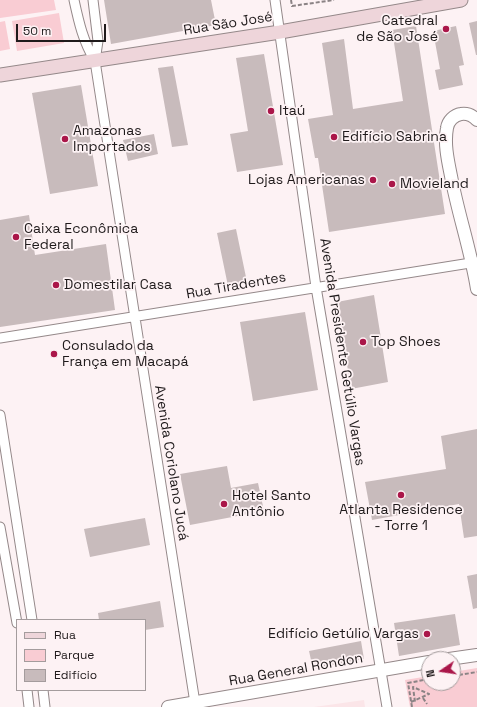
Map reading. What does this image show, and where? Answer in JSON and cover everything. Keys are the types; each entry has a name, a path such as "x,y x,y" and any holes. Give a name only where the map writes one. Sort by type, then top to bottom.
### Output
{"main road":[{"name":"Rua São José","path":"0,75 280,32 435,2 458,0"}],"street":[{"name":"Avenida Coriolano Jucá","path":"74,0 81,32 95,61"},
{"name":"Avenida Coriolano Jucá","path":"93,0 98,41 95,61 195,703"},
{"name":"Avenida Presidente Getúlio Vargas","path":"275,0 316,287 387,707"},
{"path":"477,120 469,115 458,115 449,122 446,133 447,159 455,198 475,263 477,289"},
{"name":"Rua Tiradentes","path":"0,338 475,263"},
{"path":"0,415 32,619"},
{"path":"0,528 16,619"},
{"path":"461,657 477,655"},
{"name":"Rua General Rondon","path":"168,707 421,663"},
{"path":"27,691 29,707"},
{"path":"43,691 45,707"}],"path":[{"path":"291,0 292,6 334,0"},
{"path":"461,675 477,672"},
{"path":"412,707 408,683 421,681"},
{"path":"412,682 415,702"},
{"path":"409,688 413,687 429,694 415,702 411,702"},
{"path":"423,698 427,704"}],"shaded area":[{"path":"364,700 365,707 314,707"}],"green space":[{"path":"0,0 54,0 56,10 0,18"},
{"path":"59,13 64,43 17,51 12,21"},
{"path":"5,21 10,49 0,51 0,22"},
{"path":"477,668 477,707 410,707 405,680 421,677 421,691 461,691 461,671"}],"building":[{"path":"104,0 211,0 216,25 111,44"},
{"path":"477,21 477,55 476,55 469,23"},
{"path":"416,26 445,214 329,232 318,158 315,158 308,119 333,115 322,43 344,39 353,109 403,101 392,30"},
{"path":"456,26 464,65 459,66 463,85 439,90 435,70 440,69 433,31"},
{"path":"264,54 283,165 237,172 230,134 248,131 236,58"},
{"path":"173,66 188,145 172,147 158,68"},
{"name":"Amazonas Importados","path":"81,85 98,186 50,194 32,93"},
{"path":"154,134 158,154 128,161 123,140"},
{"name":"Domestilar Casa","path":"29,215 35,255 106,244 115,310 0,327 0,220"},
{"path":"236,229 247,282 228,286 217,233"},
{"name":"Top Shoes","path":"374,295 388,382 351,389 337,302"},
{"path":"305,312 318,390 253,401 240,322"},
{"path":"477,429 477,536 464,538 459,504 372,520 365,482 446,469 441,436"},
{"name":"Hotel Santo Antônio","path":"227,466 231,488 258,483 264,511 190,525 180,474"},
{"path":"145,518 150,545 90,557 84,529"},
{"path":"477,574 477,608 473,609 467,576"},
{"path":"160,601 164,627 146,630 146,619 99,619 98,613"},
{"name":"Edifício Getúlio Vargas","path":"455,614 460,645 399,656 394,623"},
{"path":"361,641 364,659 313,669 309,651"}],"place":[{"name":"Catedral de São José","path":"446,29"},
{"name":"Itaú","path":"271,111"},
{"name":"Edifício Sabrina","path":"334,137"},
{"name":"Amazonas Importados","path":"65,139"},
{"name":"Lojas Americanas","path":"373,180"},
{"name":"Movieland","path":"392,184"},
{"name":"Caixa Econômica Federal","path":"16,237"},
{"name":"Domestilar Casa","path":"56,285"},
{"name":"Top Shoes","path":"363,342"},
{"name":"Consulado da França em Macapá","path":"54,354"},
{"name":"Atlanta Residence - Torre 1","path":"401,495"},
{"name":"Hotel Santo Antônio","path":"224,504"},
{"name":"Edifício Getúlio Vargas","path":"427,634"}]}
